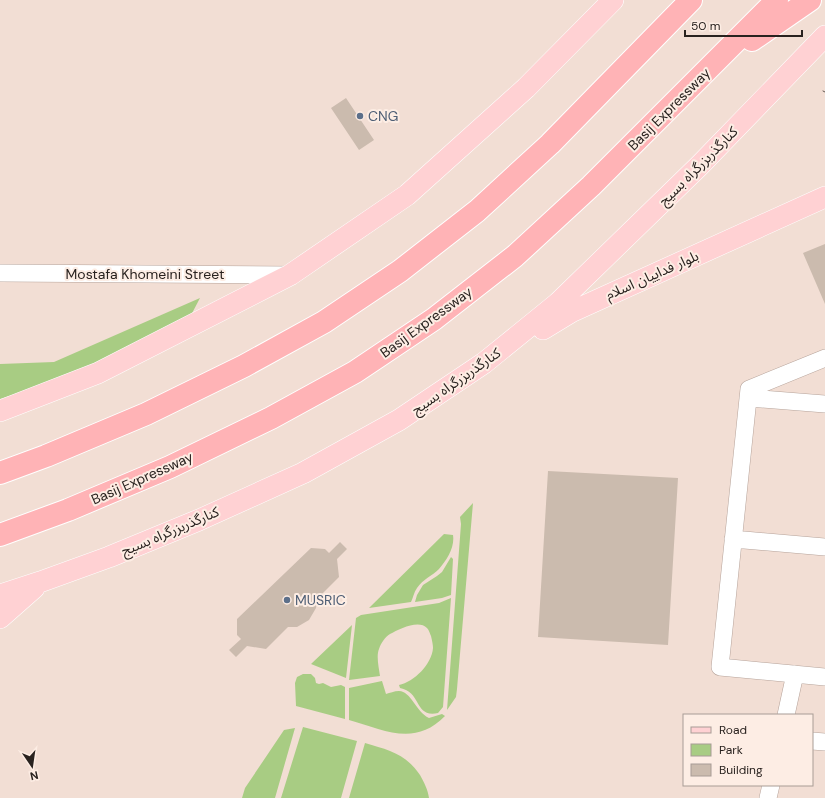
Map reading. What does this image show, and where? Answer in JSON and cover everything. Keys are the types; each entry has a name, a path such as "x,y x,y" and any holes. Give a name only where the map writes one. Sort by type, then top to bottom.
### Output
{"highway":[{"path":"0,473 46,456 146,414 244,366 324,322 400,271 477,211 550,144 691,0"},
{"name":"Basij Expressway","path":"0,535 68,510 170,467 271,418 355,372 434,318 515,256 591,186 777,0"},
{"path":"709,69 810,0"}],"main road":[{"path":"0,411 98,373 290,275 407,195 526,88 613,0"},
{"name":"کنارگذربزرگراه بسیج","path":"0,595 109,557 199,520 303,473 399,420 484,363 558,303 700,165 825,36"},
{"name":"بلوار فداییان اسلام","path":"484,363 571,312 825,197"},
{"path":"0,618 40,582"}],"street":[{"name":"Mostafa Khomeini Street","path":"0,273 290,275"},
{"path":"748,394 825,358"},
{"path":"748,394 825,404"},
{"path":"748,394 720,667 825,677"},
{"path":"733,539 825,547"},
{"path":"786,714 795,674"},
{"path":"813,741 825,742"},
{"path":"768,798 771,786"}],"green space":[{"path":"200,298 189,319 95,369 0,399 0,364 54,362"},
{"path":"473,503 456,697 447,710 461,524 460,517"},
{"path":"444,534 453,535 453,544 450,553 439,569 419,585 411,602 369,608"},
{"path":"451,557 453,559 451,595 442,598 415,602 423,585 442,572"},
{"path":"451,598 443,707 438,713 430,714 425,712 412,694 407,690 400,688 399,685 416,676 426,666 432,654 433,647 431,636 428,629 423,625 419,624 409,626 390,634 385,638 378,652 380,676 349,680 356,618 361,615 439,603"},
{"path":"352,625 346,678 311,664"},
{"path":"303,674 311,674 315,678 316,683 319,684 323,683 331,687 341,685 345,687 345,719 296,706 295,683 297,677"},
{"path":"382,681 386,694 399,691 407,694 424,715 429,718 442,714 445,716 434,725 422,731 411,734 387,731 349,720 349,688"},
{"path":"303,727 357,741 341,798 281,798"},
{"path":"295,728 275,798 242,798 245,788 284,730"},
{"path":"365,743 396,753 408,762 420,775 426,786 429,798 349,798"}],"building":[{"path":"346,98 374,140 359,150 331,108"},
{"path":"825,244 825,304 803,253"},
{"path":"548,471 678,478 668,645 538,637"},
{"name":"MUSRIC","path":"340,542 347,549 337,559 339,577 317,599 316,608 309,620 297,627 288,627 266,649 247,646 236,657 229,650 241,639 237,635 237,619 311,548 325,549 329,553"}],"place":[{"name":"CNG","path":"360,116"},
{"name":"MUSRIC","path":"287,600"}]}
